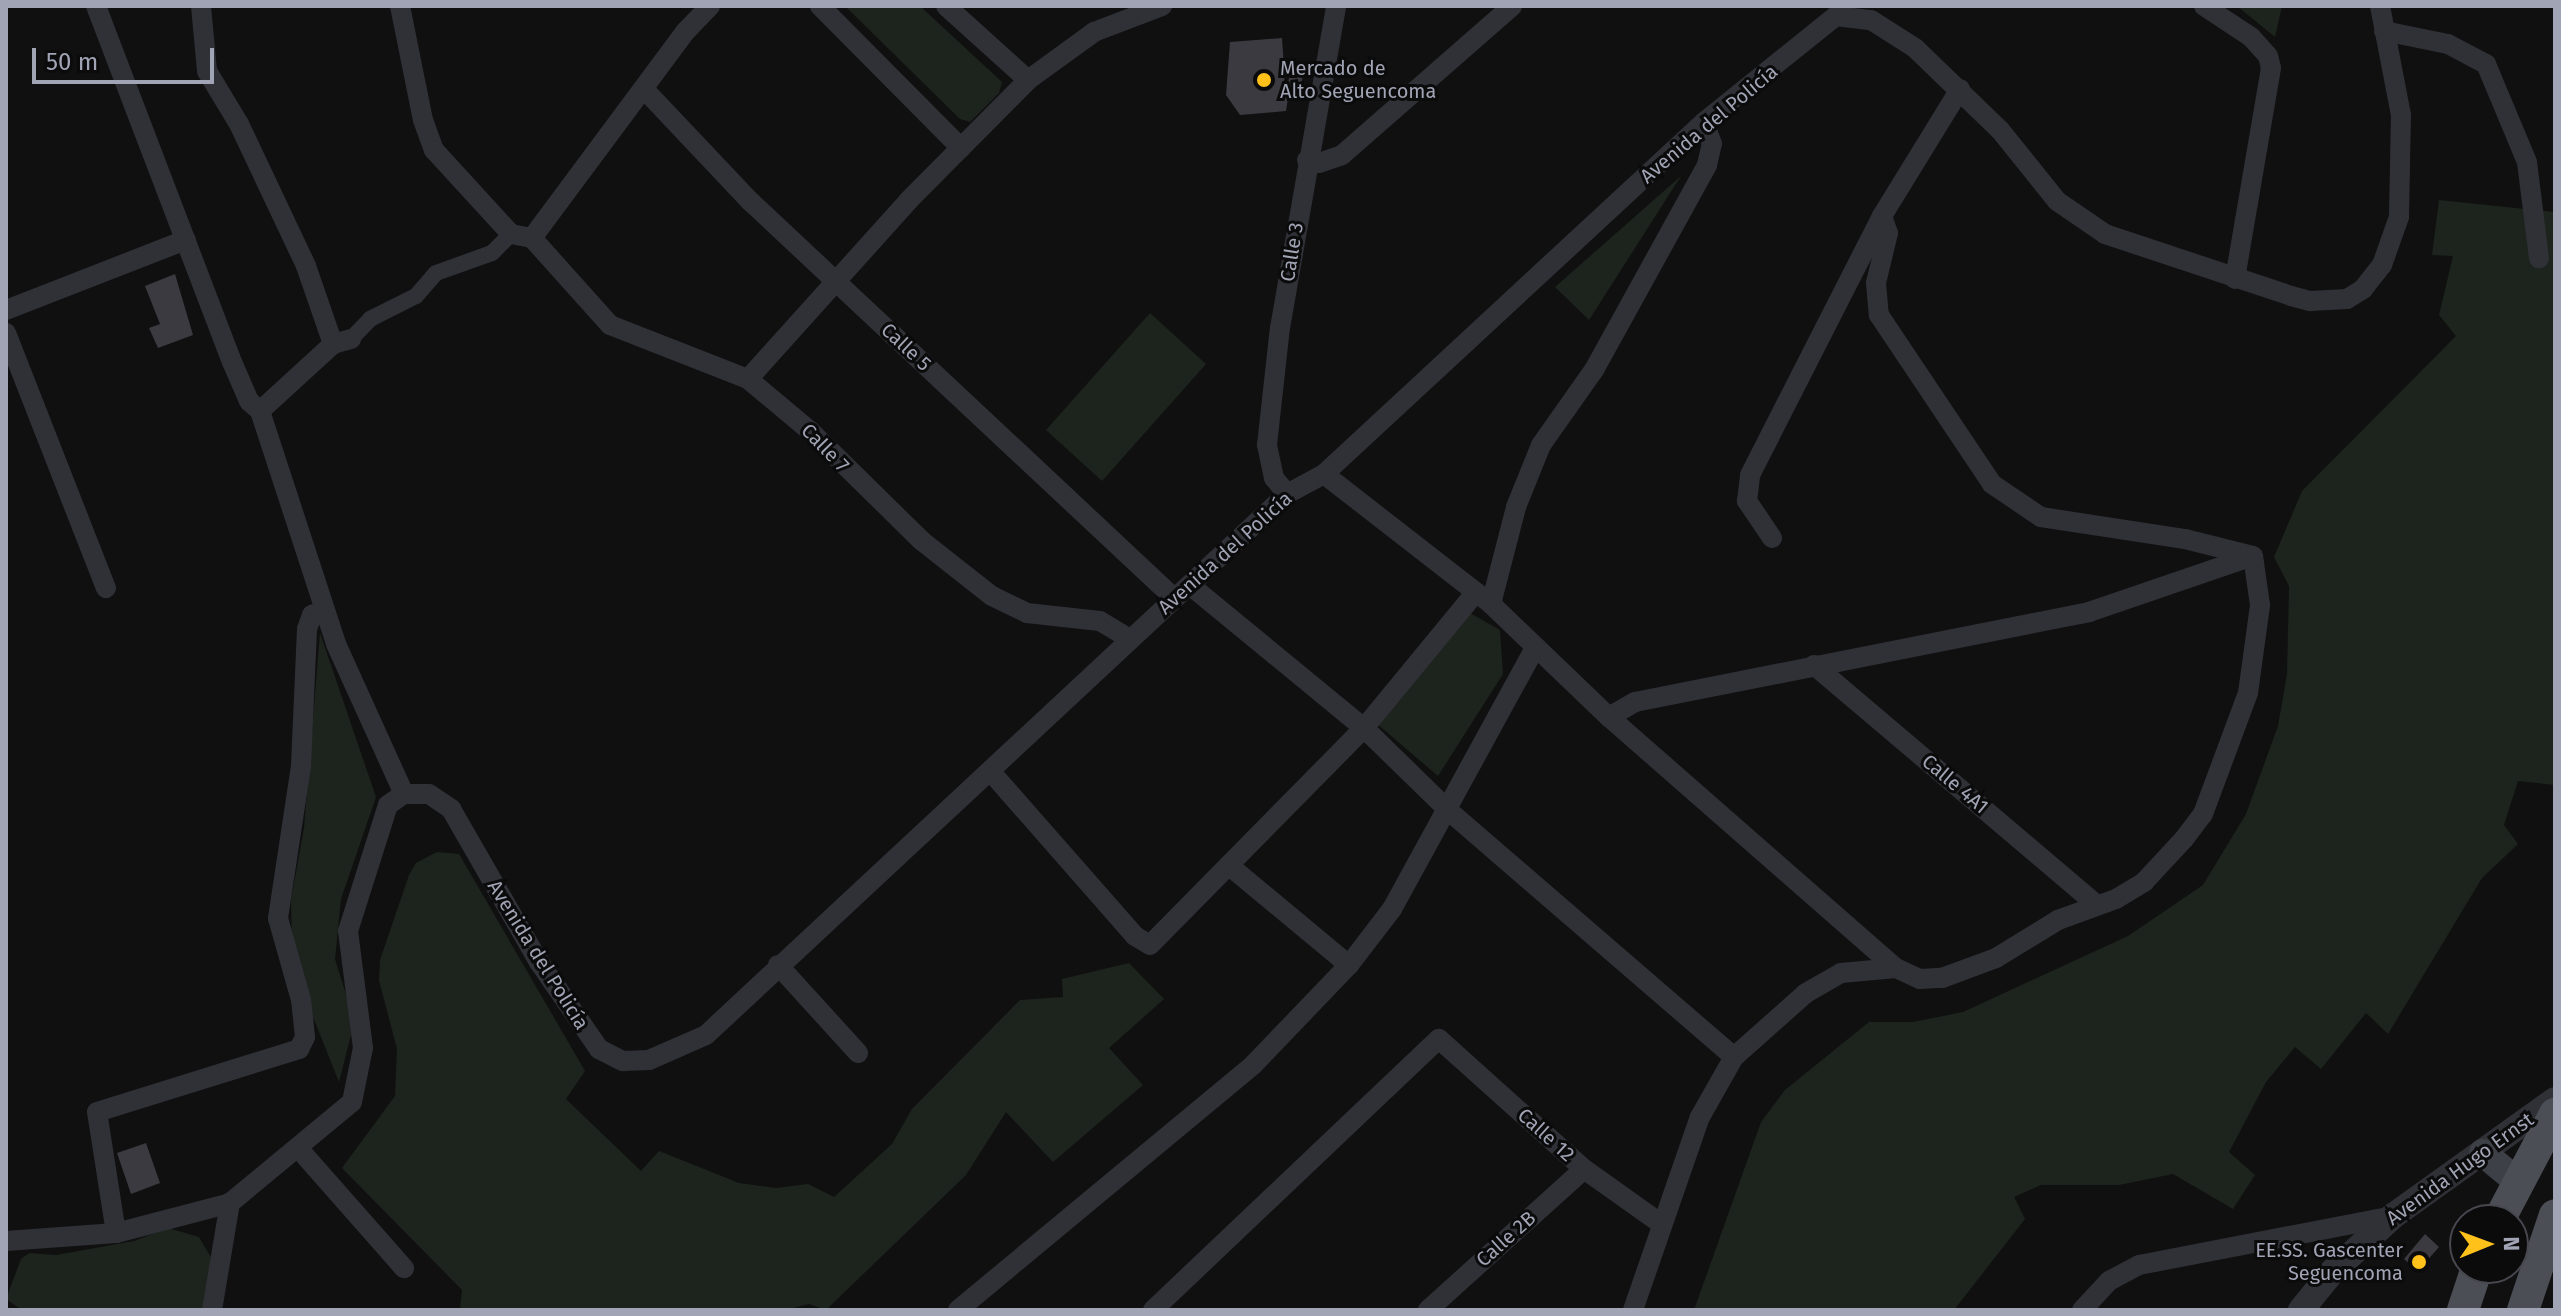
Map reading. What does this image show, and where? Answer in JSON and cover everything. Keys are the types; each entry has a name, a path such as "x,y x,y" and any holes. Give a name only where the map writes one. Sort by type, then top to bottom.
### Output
{"main road":[{"path":"2506,1204 2555,1114"},
{"path":"2483,1153 2517,1181"},
{"path":"2542,1310 2555,1215"},
{"path":"2512,1310 2545,1272"},
{"path":"2523,1310 2545,1272"},
{"path":"2463,1310 2472,1284"}],"street":[{"path":"6,1241 116,1233 230,1203 299,1149 352,1102 359,1086 361,1024 349,966 348,931 388,805 404,794 379,748 324,610 260,411 249,401 96,6"},
{"path":"201,6 207,71 239,124 342,341"},
{"path":"400,6 423,120 434,150 511,234 532,238 710,6"},
{"path":"820,6 961,148"},
{"path":"946,6 1028,80"},
{"path":"748,379 835,280 1028,80 1094,32 1162,6"},
{"name":"Calle 3","path":"1287,494 1274,478 1267,445 1307,160 1336,6"},
{"path":"1307,160 1319,163 1342,155 1512,6"},
{"path":"2204,6 2251,37 2268,56 2271,68 2235,279"},
{"name":"Avenida del Policía","path":"404,794 429,794 451,809 582,1028 599,1049 623,1061 677,1052 706,1035 778,965 991,772 1128,638 1287,494 1324,474 1704,122 1777,67 1821,24 1849,10 1887,29 1960,89 2077,218 2159,256 2310,301 2329,301 2363,289 2382,265 2399,217 2401,115 2380,6"},
{"path":"2384,31 2448,44 2486,64 2527,162 2539,258"},
{"name":"Calle 5","path":"644,89 751,202 1182,592 1364,728 1449,811 1734,1057"},
{"path":"1772,538 1747,501 1745,487 1882,216 1960,89"},
{"path":"991,772 1135,936 1150,945 1232,868 1484,598 1541,445 1594,370 1707,165 1712,144 1704,122"},
{"path":"1882,216 1888,233 1876,283 1879,315 1992,484 2041,517 2185,539 2253,556"},
{"path":"260,411 370,319 416,296 436,273 492,253 511,234"},
{"name":"Calle 7","path":"532,238 610,325 748,379 809,430 922,541 992,596 1027,613 1100,621 1128,638"},
{"path":"6,310 186,240"},
{"path":"6,333 106,588"},
{"path":"1324,474 1484,598 1609,717 1896,968 1920,979 1942,978 1996,958 2058,920 2144,882 2203,814 2248,693 2260,605 2253,556"},
{"path":"1609,717 1635,702 2089,612 2253,556"},
{"path":"116,1233 97,1112 299,1049 305,1037 301,1000 278,918 301,766 307,629 312,615 324,610"},
{"path":"958,1310 1253,1065 1349,965 1392,909 1449,811 1520,667 1535,648"},
{"name":"Calle 4A1","path":"1814,665 2096,904"},
{"path":"1232,868 1349,965"},
{"path":"778,965 858,1053"},
{"path":"1633,1310 1660,1223 1700,1117 1734,1057 1806,993 1841,973 1896,968"},
{"name":"Calle 12","path":"1153,1310 1439,1039 1584,1169 1660,1223"},
{"name":"Avenida Hugo Ernst","path":"2301,1310 2332,1272 2393,1216 2555,1100"},
{"path":"299,1149 404,1268"},
{"name":"Calle 2B","path":"1428,1310 1584,1169"},
{"path":"212,1310 230,1203"},
{"path":"2082,1310 2109,1281 2139,1265 2393,1216"}],"shaded area":[{"path":"845,6 920,6 1002,82 999,93 970,122 960,119"},
{"path":"2237,6 2282,6 2275,37"},
{"path":"1681,176 1589,320 1555,287"},
{"path":"2555,190 2555,785 2518,781 2504,825 2518,844 2482,878 2388,1034 2366,1013 2321,1069 2295,1047 2266,1082 2229,1152 2255,1175 2233,1209 2173,1174 2119,1185 2041,1185 2014,1197 2025,1219 1954,1310 1694,1310 1761,1122 1785,1090 1869,1022 1913,1022 1963,1012 2128,936 2203,885 2246,814 2278,726 2287,674 2289,586 2274,557 2302,491 2456,336 2439,315 2453,256 2432,255 2439,200 2554,212"},
{"path":"1150,313 1206,364 1102,481 1046,430"},
{"path":"1470,613 1500,630 1503,674 1438,776 1376,723"},
{"path":"320,633 376,797 341,899 335,959 350,1007 351,1035 339,1082 305,997 292,946 291,900 304,828"},
{"path":"437,852 459,854 585,1071 566,1099 641,1171 659,1151 739,1183 776,1188 808,1184 834,1197 892,1144 912,1109 1020,1000 1063,997 1062,979 1129,963 1164,999 1109,1048 1143,1085 1053,1162 1006,1112 966,1175 826,1310 809,1304 785,1310 460,1310 462,1290 342,1168 395,1096 397,1049 379,980 380,960 409,875 416,863"},
{"path":"168,1228 199,1237 213,1261 203,1310 22,1310 6,1299 21,1259 29,1253 56,1255 134,1241"}],"building":[{"name":"Mercado de Alto Seguencoma","path":"1282,38 1284,67 1304,69 1301,85 1288,98 1286,111 1240,115 1226,95 1230,42"},
{"path":"175,274 193,335 158,348 149,328 160,324 145,286"},
{"path":"146,1143 160,1183 131,1194 117,1153"},
{"path":"2425,1234 2439,1247 2418,1271 2404,1259"}],"place":[{"name":"Mercado de Alto Seguencoma","path":"1264,80"},
{"name":"EE.SS. Gascenter Seguencoma","path":"2419,1262"}]}
